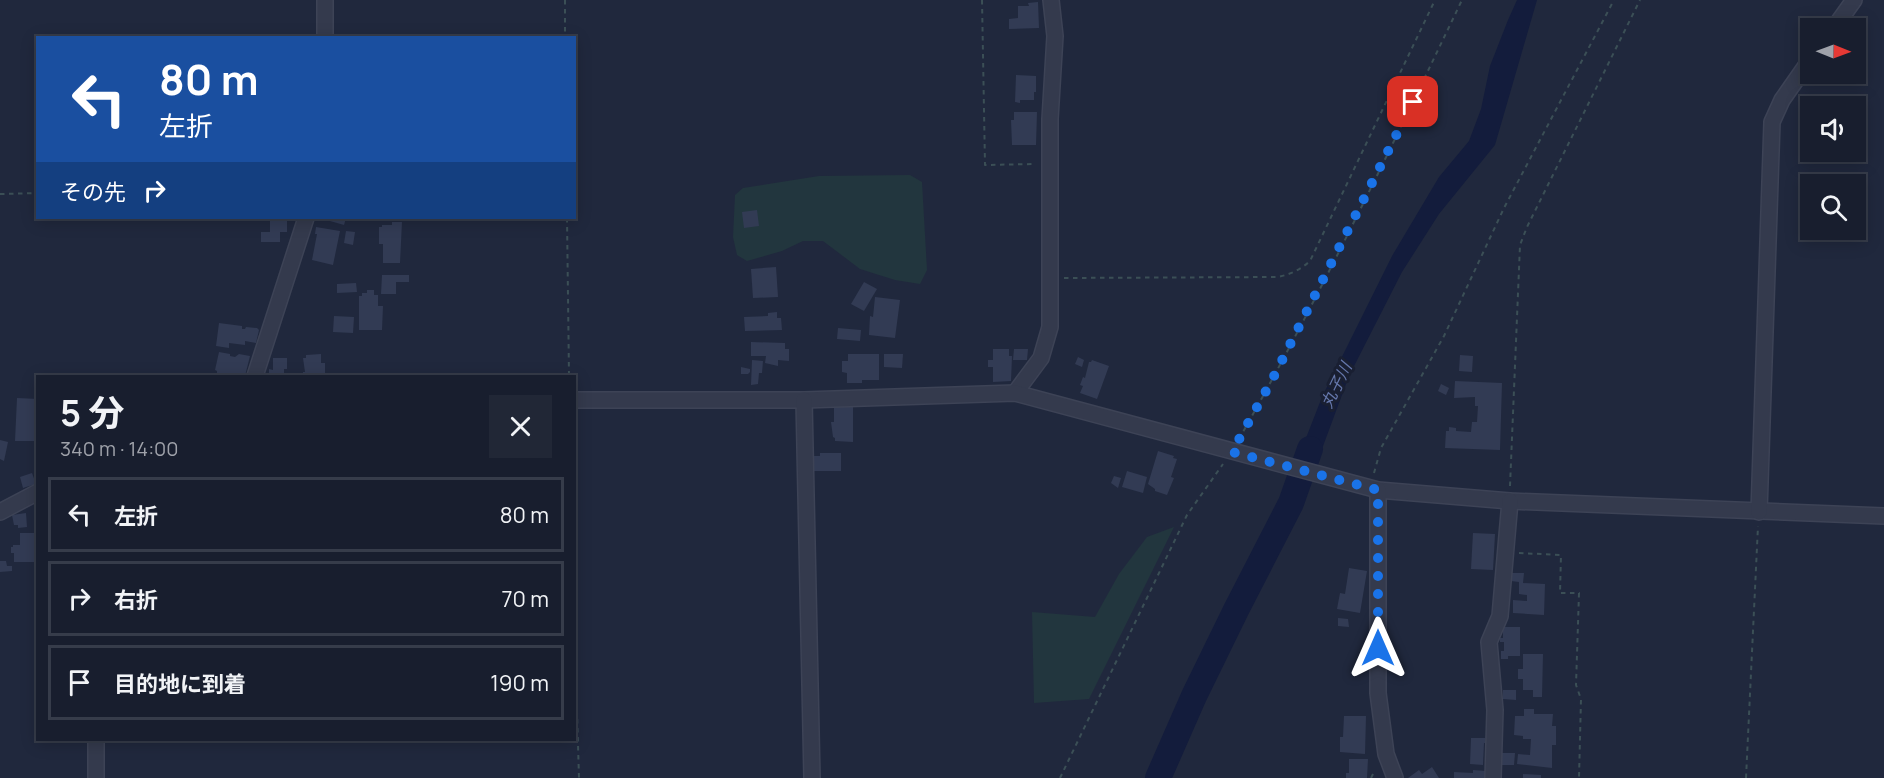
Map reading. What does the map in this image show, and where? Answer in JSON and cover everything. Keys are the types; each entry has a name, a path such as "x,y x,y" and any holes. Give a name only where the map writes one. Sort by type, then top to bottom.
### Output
{"street":[{"path":"324,0 325,36"},
{"path":"1015,393 1041,358 1050,327 1050,163 1054,36 1051,0"},
{"path":"1841,18 1854,0"},
{"path":"1759,512 1773,122 1782,100 1800,74"},
{"path":"255,375 306,219"},
{"path":"576,400 804,400 1015,393 1374,488 1510,501 1884,516"},
{"path":"804,400 812,778"},
{"path":"1374,488 1378,693 1386,754 1395,778"},
{"path":"0,512 36,493"},
{"path":"1493,778 1495,710 1489,642 1500,616 1510,501"},
{"path":"96,741 96,778"}],"path":[{"path":"565,0 565,36"},
{"path":"982,0 985,165 1050,163"},
{"path":"1050,278 1278,277 1303,268 1310,261 1435,0"},
{"path":"1060,778 1187,515 1236,453 1462,0"},
{"path":"1374,488 1381,448 1444,336 1504,208 1614,0"},
{"path":"1510,501 1520,245 1640,0"},
{"path":"0,194 36,193"},
{"path":"567,219 569,375"},
{"path":"1746,778 1759,512"},
{"path":"1505,552 1561,555 1560,593 1580,593 1576,685 1581,699 1579,778"},
{"path":"576,678 579,778"}],"shaded area":[{"path":"910,175 922,182 927,270 920,284 895,280 860,269 823,241 803,241 782,251 747,261 737,255 733,237 735,195 743,188 819,176"},
{"path":"1174,527 1089,699 1034,703 1032,612 1095,617 1119,574 1147,537"}],"water":[{"path":"1517,0 1537,0 1495,145 1439,214 1402,272 1349,376 1309,484 1290,479 1322,397 1392,256 1439,177 1469,141 1481,109 1490,66"}],"building":[{"path":"1038,2 1039,28 1009,29 1009,19 1018,18 1018,6 1029,6 1028,3"},
{"path":"1016,75 1036,76 1034,100 1015,102"},
{"path":"1014,112 1037,112 1036,145 1012,145 1011,120 1014,120"},
{"path":"757,210 759,226 744,228 742,212"},
{"path":"270,219 292,219 292,221 287,221 287,232 280,232 280,242 261,242 261,232 270,232"},
{"path":"330,219 346,219 344,225 330,221"},
{"path":"392,222 402,222 400,263 383,263 383,244 379,244 379,227 392,225"},
{"path":"316,227 340,231 333,265 312,260 317,234 315,234"},
{"path":"346,231 355,232 353,245 344,243"},
{"path":"776,267 778,297 753,298 751,269"},
{"path":"382,275 409,275 409,282 396,282 396,294 381,294"},
{"path":"864,282 877,289 864,311 851,304"},
{"path":"356,283 357,292 337,293 337,284"},
{"path":"367,290 374,290 374,295 378,295 378,306 383,306 382,330 359,330 359,296 367,293"},
{"path":"875,297 900,300 895,338 869,335 870,316 873,317"},
{"path":"777,312 777,318 781,318 782,330 745,331 744,317 768,316 768,313"},
{"path":"334,316 354,317 353,333 333,332"},
{"path":"219,323 242,326 242,329 257,328 259,330 256,343 245,341 245,345 229,343 229,348 216,346"},
{"path":"838,328 861,330 860,341 837,339"},
{"path":"751,342 785,343 785,349 789,349 789,361 778,360 778,366 765,363 766,356 751,356"},
{"path":"993,349 1009,349 1009,356 1012,356 1011,381 993,382 993,367 988,367 988,360 993,360"},
{"path":"1014,349 1028,349 1027,360 1013,360"},
{"path":"219,352 235,357 239,354 250,356 245,375 217,375 215,370"},
{"path":"321,354 321,363 325,363 325,375 303,375 305,372 303,358 306,358 306,355"},
{"path":"848,354 879,354 879,380 847,383 847,373 842,372 842,361 848,361"},
{"path":"884,354 903,354 902,368 884,367"},
{"path":"1460,355 1473,356 1472,372 1459,371"},
{"path":"1078,357 1084,360 1082,367 1075,364"},
{"path":"273,358 287,358 287,369 284,369 284,375 269,375 269,369 273,370"},
{"path":"752,360 763,361 758,384 751,385"},
{"path":"1092,360 1109,366 1097,399 1080,393 1083,386 1080,385 1083,377 1085,378 1089,362"},
{"path":"741,367 750,369 750,372 741,374"},
{"path":"1455,381 1502,383 1500,450 1445,448 1446,431 1449,431 1449,427 1456,428 1456,431 1471,432 1472,422 1477,422 1478,406 1475,406 1475,397 1454,398"},
{"path":"1441,384 1449,388 1446,395 1438,391"},
{"path":"17,398 36,399 34,441 15,441"},
{"path":"834,404 853,404 853,442 835,441 833,437 831,422 834,422"},
{"path":"0,440 8,442 4,461 0,459"},
{"path":"1158,451 1177,459 1171,477 1174,478 1167,495 1155,491 1148,484"},
{"path":"820,453 841,453 841,471 814,471 814,456 820,456"},
{"path":"1127,471 1147,477 1143,493 1122,487"},
{"path":"32,473 36,484 23,488 20,477"},
{"path":"1114,476 1121,478 1118,488 1111,483"},
{"path":"26,513 27,527 18,528 18,525 14,525 12,515"},
{"path":"20,533 36,533 36,562 14,562 11,547 20,545"},
{"path":"1473,533 1495,534 1493,570 1471,569"},
{"path":"0,561 6,561 7,566 12,566 12,571 0,572"},
{"path":"1349,568 1367,571 1360,613 1337,609 1340,593 1345,594"},
{"path":"1511,573 1524,573 1523,583 1545,584 1544,615 1513,613 1513,600 1527,601 1527,595 1519,594 1519,582 1511,581"},
{"path":"1338,618 1348,619 1349,627 1338,626"},
{"path":"1503,627 1520,627 1520,656 1508,656 1508,659 1501,659 1501,651 1504,651 1504,642 1500,642 1500,638 1503,638"},
{"path":"1523,654 1543,654 1542,697 1533,697 1533,690 1523,690 1523,679 1518,679 1518,669 1523,669"},
{"path":"1503,690 1516,690 1516,700 1503,699"},
{"path":"1524,709 1534,709 1534,714 1553,714 1552,726 1556,726 1556,745 1552,745 1552,768 1517,764 1518,754 1530,755 1531,739 1523,739 1523,736 1514,735 1515,716 1524,716"},
{"path":"1344,716 1366,716 1365,754 1340,752"},
{"path":"1471,738 1485,738 1483,765 1470,764"},
{"path":"1500,753 1515,753 1514,765 1499,765"},
{"path":"1349,759 1368,759 1367,778 1346,778 1346,773 1349,773"},
{"path":"1432,767 1439,778 1408,778 1419,770 1422,774"},
{"path":"1473,770 1486,771 1485,778 1454,778 1454,772 1473,773"},
{"path":"1523,774 1541,775 1541,778 1523,778"}],"waterway":[{"name":"丸子川","path":"1158,778 1194,696 1291,503 1310,449"}],"route":[{"path":"1378,648 1378,490 1370,486 1232,452 1271,382 1413,102"}]}
